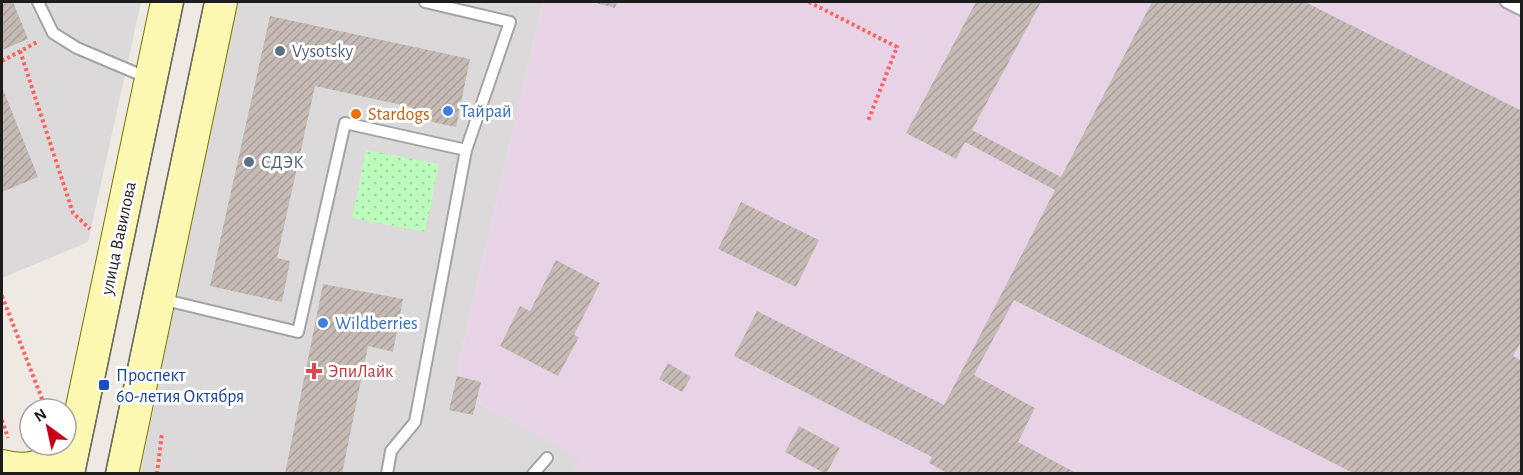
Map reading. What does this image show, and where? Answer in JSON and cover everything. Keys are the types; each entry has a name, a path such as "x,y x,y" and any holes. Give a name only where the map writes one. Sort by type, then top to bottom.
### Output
{"main road":[{"name":"улица Вавилова","path":"78,426 167,2"},
{"path":"122,474 221,2"},
{"path":"5,453 15,471 34,470 49,464 57,457"},
{"name":"улица Вавилова","path":"68,474 71,457"}],"lane":[{"path":"38,2 53,33 77,48 151,79"},
{"path":"387,474 391,451 415,422 465,150 510,22 425,2"},
{"path":"1506,2 1521,10"},
{"path":"159,299 298,332 345,123 465,150"},
{"path":"533,474 547,458"}],"path":[{"path":"809,2 897,47 868,121"},
{"path":"2,61 53,33"},
{"path":"20,51 73,213 98,238"},
{"path":"2,296 41,397"},
{"path":"2,420 5,453"},
{"path":"157,474 162,434"}],"shaded area":[{"path":"2,2 141,2 88,242 2,278"},
{"path":"236,2 543,2 457,370 479,403 581,459 572,473 140,474"},
{"path":"543,2 1521,2 1521,473 572,473 580,459 479,403 457,370"}],"green space":[{"path":"366,150 439,164 425,232 352,218"}],"building":[{"path":"2,2 13,2 28,39 2,50"},
{"path":"592,2 617,2 615,8"},
{"path":"976,2 1041,2 972,130 1061,177 1152,2 1305,2 1522,111 1522,340 1513,356 1522,361 1522,474 1355,474 1014,300 974,375 1035,408 1018,442 1078,474 949,474 929,463 932,457 734,356 757,311 944,405 1055,190 965,142 956,159 906,133"},
{"path":"270,16 470,59 456,127 409,117 411,107 315,86 277,258 290,261 282,302 210,286"},
{"path":"2,87 38,177 2,192"},
{"path":"741,202 819,240 796,287 718,249"},
{"path":"556,260 600,283 574,335 579,337 558,376 500,346 520,306 530,311"},
{"path":"323,284 403,299 393,352 368,346 342,474 285,474"},
{"path":"668,363 691,377 682,392 659,379"},
{"path":"457,376 481,382 473,415 449,410"},
{"path":"799,426 840,448 826,474 785,452"}],"tram line":[{"path":"85,474 184,2"},
{"path":"105,474 204,2"}],"place":[{"name":"Vysotsky","path":"280,51"},
{"name":"Тайрай","path":"448,111"},
{"name":"Stardogs","path":"356,114"},
{"name":"СДЭК","path":"249,162"},
{"name":"Wildberries","path":"323,323"},
{"name":"ЭпиЛайк","path":"314,371"},
{"name":"Проспект 60-летия Октября","path":"104,385"}]}
